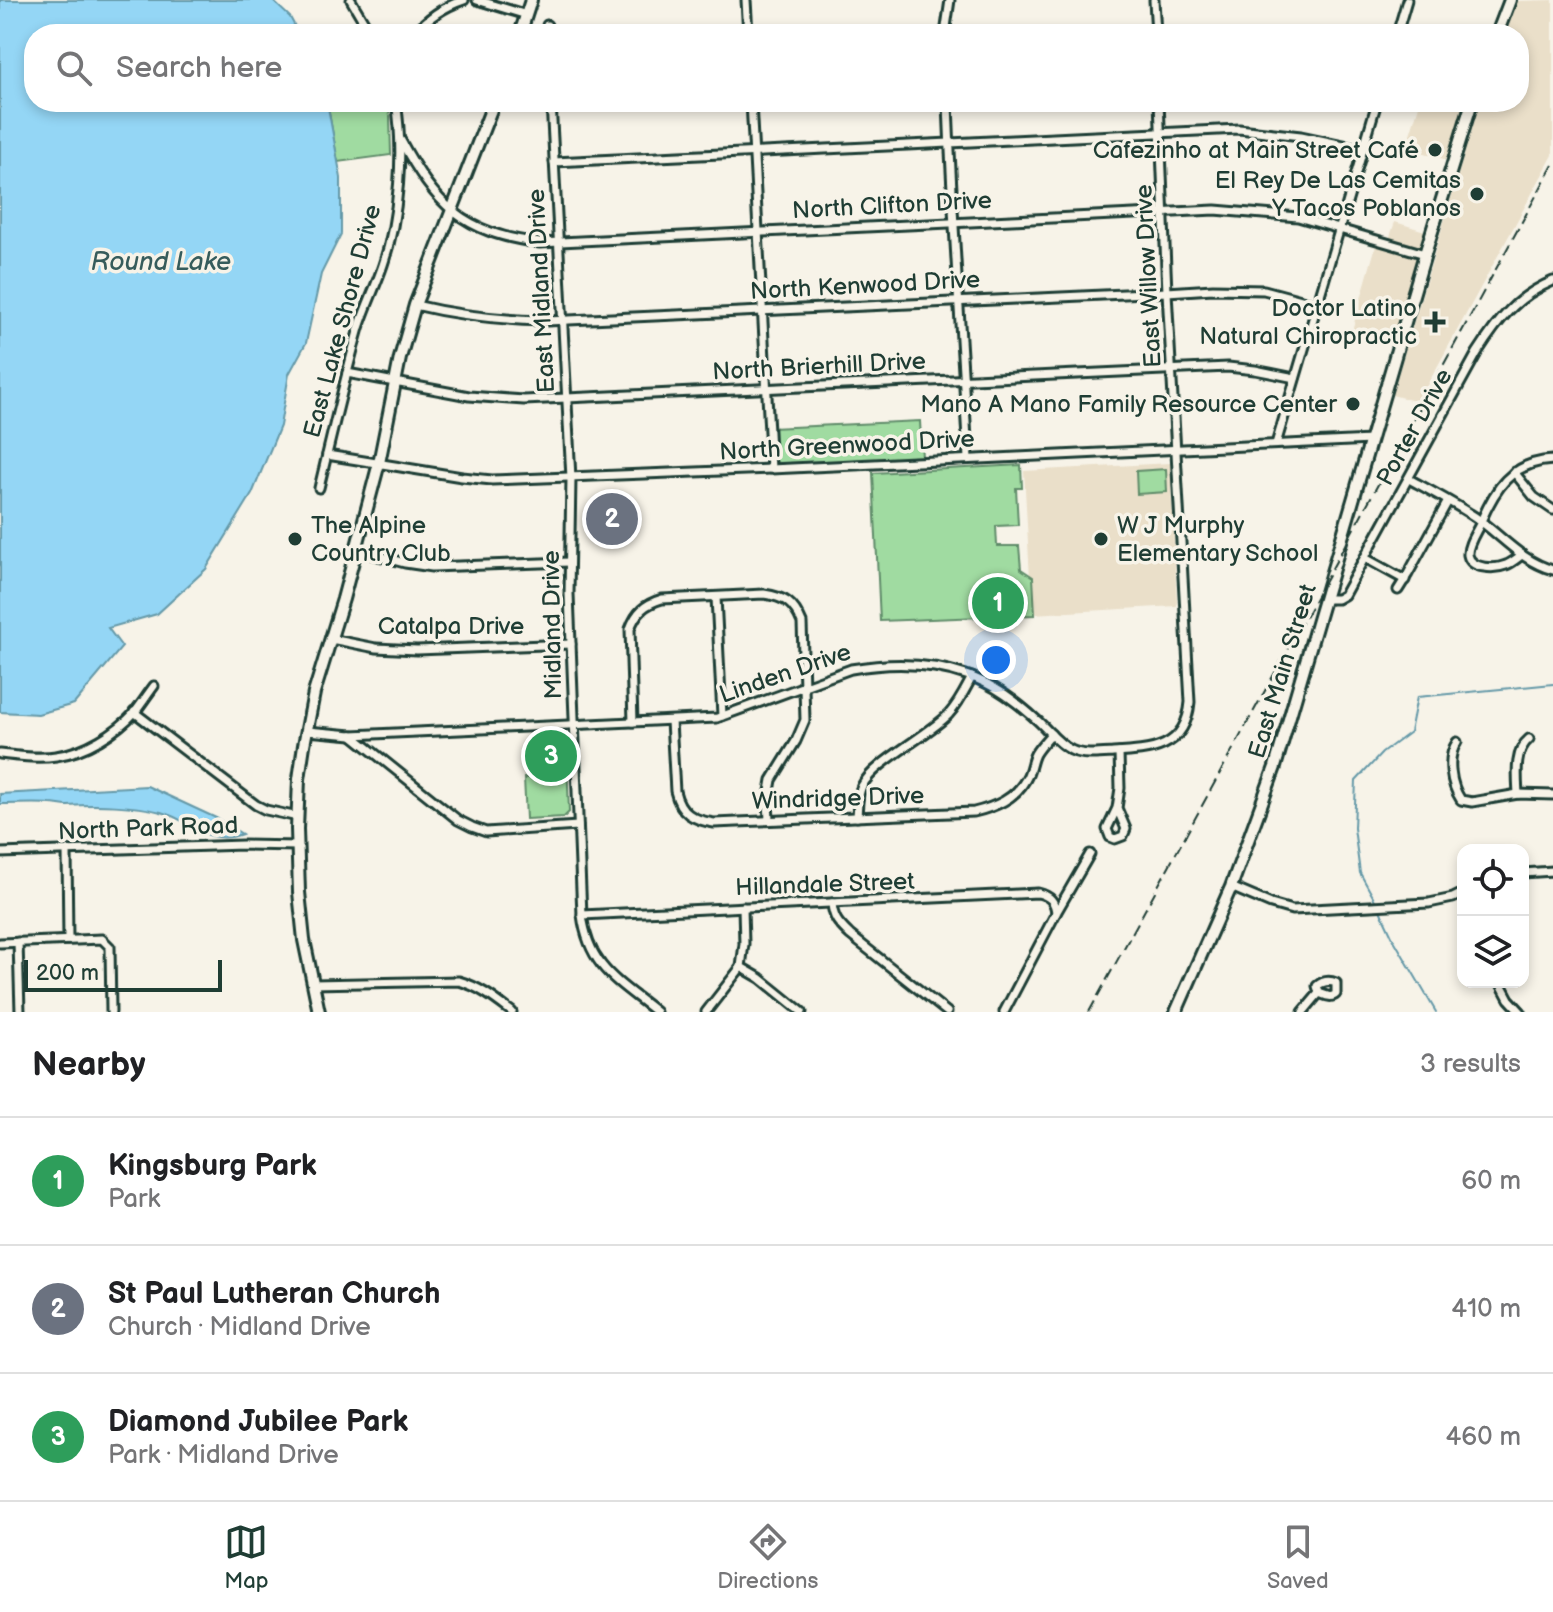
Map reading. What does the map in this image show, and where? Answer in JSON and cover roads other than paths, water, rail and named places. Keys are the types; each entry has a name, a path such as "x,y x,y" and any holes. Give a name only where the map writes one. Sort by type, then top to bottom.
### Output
{"main road":[{"path":"524,24 531,0"},
{"path":"1501,24 1510,0"},
{"path":"319,1012 304,937 298,846 299,779 314,693 379,463 400,358 415,305 490,112"},
{"name":"East Main Street","path":"1176,1012 1231,887 1275,767 1469,112"}],"street":[{"path":"351,0 365,24"},
{"path":"423,24 447,6 464,0"},
{"path":"477,0 527,15"},
{"path":"746,0 747,24"},
{"path":"946,24 950,0"},
{"path":"1154,0 1155,24"},
{"path":"1400,24 1407,0"},
{"name":"East Lake Shore Drive","path":"319,488 347,373 387,250 400,152 397,112"},
{"name":"East Midland Drive","path":"552,112 571,478"},
{"path":"752,112 771,469"},
{"path":"948,112 950,191 968,459"},
{"name":"East Willow Drive","path":"1160,112 1188,671"},
{"path":"1276,444 1374,112"},
{"path":"554,162 1239,129 1273,132 1363,149"},
{"name":"North Clifton Drive","path":"400,139 420,175 442,203 464,219 494,233 540,243 1215,210 1298,217 1425,254"},
{"name":"Porter Drive","path":"1324,599 1337,599 1344,595 1477,353 1499,319 1529,294 1553,281"},
{"name":"North Kenwood Drive","path":"415,305 457,315 514,321 1213,289 1264,290 1316,304"},
{"name":"North Brierhill Drive","path":"347,373 469,396 502,399 1228,367 1295,378"},
{"name":"North Greenwood Drive","path":"327,455 492,480 1371,440"},
{"path":"1522,555 1504,566 1485,567 1475,565 1470,560 1469,547 1480,521 1505,479 1539,460 1553,460"},
{"path":"1514,472 1534,497 1553,510"},
{"name":"Midland Drive","path":"571,478 571,644 582,915 589,947 606,972 656,1012"},
{"path":"1409,479 1480,521 1522,555 1553,570"},
{"path":"1398,590 1448,501"},
{"path":"356,550 432,567 569,562"},
{"path":"1365,558 1407,577"},
{"path":"633,722 629,640 634,618 641,609 662,599 764,594 790,603 802,623 805,720 772,780 769,820"},
{"path":"716,597 722,716"},
{"name":"Catalpa Drive","path":"331,639 376,648 417,650 571,644"},
{"name":"Linden Drive","path":"307,731 352,735 722,716 851,669 892,664 932,666 972,677 1015,700 1068,749 1079,754 1119,753 1162,747 1182,728 1188,715 1188,671"},
{"path":"857,817 858,799 866,780 949,714 972,677"},
{"path":"0,754 46,757 75,751 121,725 154,686"},
{"path":"134,712 256,805 298,817"},
{"name":"Windridge Drive","path":"671,721 677,802 684,812 697,821 714,823 974,812 990,808 1017,791 1026,780 1035,754 1051,734"},
{"path":"352,735 443,809 472,827 486,832 578,826"},
{"path":"1518,794 1519,754 1529,739"},
{"path":"1457,742 1451,753 1451,762 1453,781 1461,800 1466,802 1518,794 1553,795"},
{"path":"1117,808 1119,753"},
{"name":"North Park Road","path":"0,853 298,846"},
{"path":"67,851 68,940"},
{"path":"1004,1012 1090,854"},
{"path":"1529,873 1553,871"},
{"path":"1231,887 1292,910 1429,903 1457,896"},
{"name":"Hillandale Street","path":"582,915 1038,893 1052,899 1056,913"},
{"path":"832,903 837,922 850,935 947,1012"},
{"path":"706,1012 741,967 743,907"},
{"path":"0,943 96,939 107,942 111,955 111,1012"},
{"path":"18,942 20,1012"},
{"path":"741,967 760,978 802,1012"},
{"path":"313,984 459,981 489,994 512,1012"},
{"path":"1503,988 1521,1012"},
{"path":"1303,1012 1319,993"}],"water":[{"name":"Round Lake","path":"0,0 272,0 294,24 24,24 24,112 329,112 341,178 341,234 321,274 306,343 289,374 280,426 252,494 206,569 157,614 108,628 122,647 74,704 38,714 0,712"},
{"path":"147,786 216,818 242,834 229,837 209,835 172,816 139,808 0,804 0,794"}],"waterway":[{"path":"1376,902 1360,873 1354,828 1356,781 1382,753 1410,732 1417,697 1553,684"},
{"path":"1379,908 1436,1012"}],"railway":[{"path":"1089,1012 1553,165"}],"place":[{"name":"Cafezinho at Main Street Café","path":"1435,150"},
{"name":"El Rey De Las Cemitas Y Tacos Poblanos","path":"1477,194"},
{"name":"Doctor Latino Natural Chiropractic","path":"1435,322"},
{"name":"Mano A Mano Family Resource Center","path":"1353,404"},
{"name":"St Paul Lutheran Church","path":"612,519"},
{"name":"The Alpine Country Club","path":"295,539"},
{"name":"W J Murphy Elementary School","path":"1101,539"},
{"name":"Kingsburg Park","path":"998,603"},
{"name":"Diamond Jubilee Park","path":"551,756"}]}
